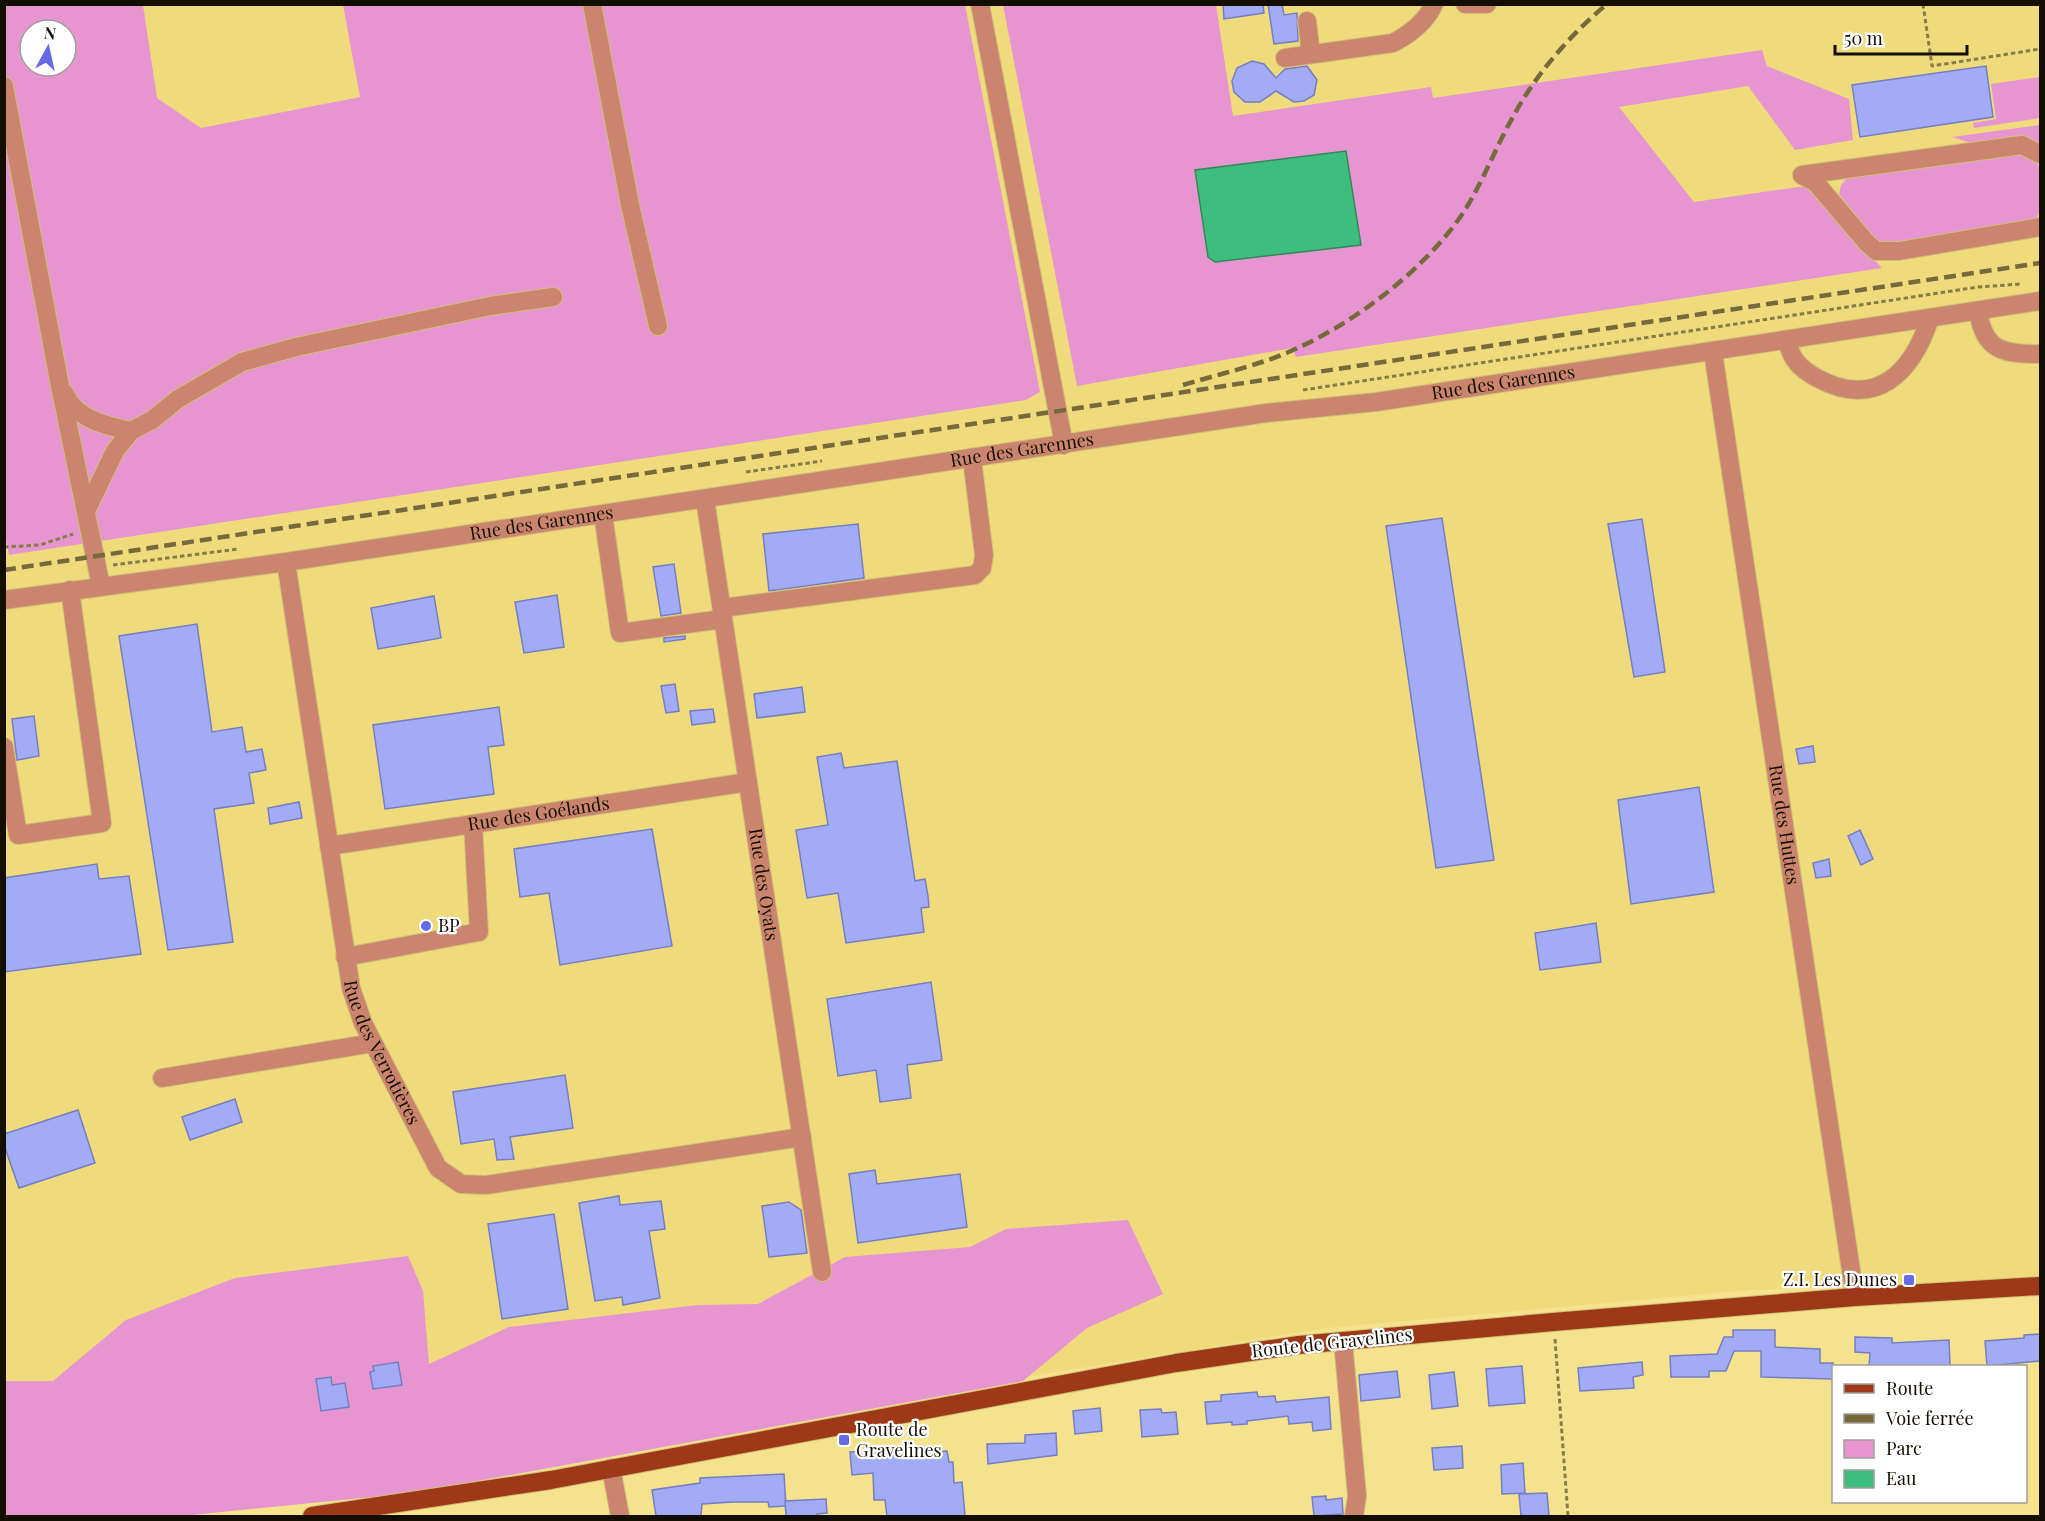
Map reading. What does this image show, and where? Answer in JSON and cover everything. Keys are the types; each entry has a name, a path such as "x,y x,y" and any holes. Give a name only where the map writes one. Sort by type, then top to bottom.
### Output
{"main road":[{"name":"Route de Gravelines","path":"312,1516 454,1496 1176,1363 1343,1341 1553,1322 1855,1297 2040,1286"}],"street":[{"path":"592,4 630,205 658,326"},
{"path":"980,4 1064,445"},
{"path":"1285,58 1393,44 1407,36 1429,14 1434,4"},
{"path":"1465,4 1487,4"},
{"path":"1307,21 1311,54"},
{"path":"4,86 59,381 101,586"},
{"path":"2040,154 2022,145 1930,148 1841,170 1802,175 1815,183 1876,251 1899,251 2040,226"},
{"path":"1829,198 1831,186 1841,170"},
{"path":"88,519 115,451 131,431 152,420 178,399 242,362 296,347 490,306 553,297"},
{"name":"Rue des Garennes","path":"4,600 286,562 1266,413 1376,402 2040,302"},
{"path":"1978,311 1982,330 1989,343 2002,351 2040,354"},
{"path":"1787,340 1791,357 1812,375 1834,387 1863,391 1886,383 1907,366 1922,342 1930,318"},
{"name":"Rue des Huttes","path":"1713,352 1855,1297"},
{"path":"59,381 69,403 80,413 108,426 131,431"},
{"path":"603,514 620,633 722,613 975,575 982,568 984,555 972,459"},
{"name":"Rue des Oyats","path":"705,499 822,1272"},
{"name":"Rue des Verrotières","path":"286,562 345,957 355,1003 432,1159 444,1175 461,1184 486,1185 802,1137"},
{"path":"4,747 18,835 102,823 70,590"},
{"name":"Rue des Goélands","path":"329,846 748,782"},
{"path":"345,957 479,932 473,824"},
{"path":"162,1078 373,1043"},
{"path":"1343,1341 1357,1496 1354,1516"},
{"path":"611,1468 620,1516"}],"path":[{"path":"1923,4 1932,66 2040,49"},
{"path":"4,547 40,545 88,519"},
{"path":"1553,1322 1568,1516"}],"shaded area":[{"path":"5,5 2040,5 2040,1278 1737,1291 1326,1328 663,1436 5,1502"}],"green space":[{"path":"4,5 143,5 157,98 201,128 360,97 343,5 965,5 1040,392 1026,400 9,555 4,529"},
{"path":"1003,5 1216,5 1233,116 1431,87 1433,98 1762,50 1767,66 1849,99 1853,140 1795,150 1748,86 1619,107 1694,202 1805,186 1882,268 1296,357 1292,348 1077,386"},
{"path":"2040,77 2040,118 1974,128 1973,123 1996,119 1991,84"},
{"path":"2040,125 2040,147 1968,142 1952,137"},
{"path":"2014,149 2033,158 2038,165 2042,190 2036,220 1888,246 1876,240 1839,194 1841,185 1849,176"},
{"path":"1128,1220 1163,1294 1087,1328 1023,1381 412,1493 182,1516 5,1516 5,1381 53,1381 126,1320 235,1278 408,1256 423,1291 429,1364 509,1327 698,1305 758,1304 845,1257 970,1247 1006,1229"}],"water":[{"path":"1346,151 1361,245 1215,262 1208,257 1195,170"}],"building":[{"path":"1223,4 1263,4 1264,13 1224,19"},
{"path":"1268,4 1282,4 1284,15 1297,13 1298,41 1274,44"},
{"path":"1252,61 1264,64 1276,78 1285,69 1307,66 1317,80 1314,95 1304,101 1294,102 1276,91 1260,102 1245,102 1234,92 1232,81 1237,68"},
{"path":"1986,66 1993,117 1860,137 1852,85"},
{"path":"1442,518 1494,860 1436,868 1386,526"},
{"path":"1642,519 1665,672 1634,677 1608,524"},
{"path":"858,524 864,578 769,591 763,534"},
{"path":"674,564 681,613 661,616 653,567"},
{"path":"557,595 564,647 524,653 515,602"},
{"path":"434,596 441,638 378,649 371,608"},
{"path":"197,624 212,732 242,727 246,752 262,749 266,770 249,773 254,803 214,809 233,942 168,950 119,636"},
{"path":"685,636 685,639 664,642 664,638"},
{"path":"675,684 679,711 666,713 661,686"},
{"path":"802,687 805,712 757,718 754,694"},
{"path":"499,707 504,745 488,747 494,794 385,809 373,725"},
{"path":"713,709 715,722 692,725 690,711"},
{"path":"34,716 39,756 17,760 12,719"},
{"path":"1813,746 1815,762 1799,764 1796,749"},
{"path":"841,753 844,768 897,761 915,881 925,879 928,896 929,907 921,908 924,932 846,943 838,893 807,898 796,830 828,825 817,757"},
{"path":"1699,787 1714,892 1631,904 1618,800"},
{"path":"299,802 302,818 270,824 268,808"},
{"path":"652,829 672,946 560,965 549,893 520,897 514,849"},
{"path":"1860,830 1873,859 1861,865 1848,836"},
{"path":"1829,859 1831,876 1816,878 1813,863"},
{"path":"97,864 99,879 129,876 141,954 4,972 4,878"},
{"path":"1596,923 1601,962 1540,970 1535,933"},
{"path":"931,982 942,1060 907,1065 911,1098 880,1102 876,1070 838,1076 827,999"},
{"path":"565,1075 573,1128 510,1137 514,1159 497,1160 494,1139 461,1144 453,1092"},
{"path":"235,1099 242,1122 190,1140 182,1117"},
{"path":"78,1110 95,1163 19,1188 4,1145 4,1134"},
{"path":"875,1170 877,1184 960,1174 967,1227 858,1243 849,1174"},
{"path":"619,1196 620,1205 661,1201 665,1229 649,1231 660,1298 623,1305 622,1297 595,1301 579,1203"},
{"path":"789,1202 801,1210 807,1253 769,1257 762,1206"},
{"path":"554,1214 568,1309 502,1319 488,1224"},
{"path":"1733,1330 1775,1330 1775,1347 1820,1349 1820,1363 1833,1363 1832,1379 1761,1377 1761,1351 1734,1351 1726,1371 1709,1371 1709,1377 1671,1377 1670,1356 1717,1354 1724,1337 1733,1337"},
{"path":"2040,1334 2040,1361 1987,1365 1985,1341 2024,1338 2024,1335"},
{"path":"1855,1337 1892,1338 1892,1343 1949,1340 1950,1365 1869,1365 1870,1353 1855,1352"},
{"path":"398,1362 402,1385 373,1389 370,1372 374,1371 373,1366"},
{"path":"1642,1362 1643,1375 1633,1377 1634,1388 1580,1391 1578,1368"},
{"path":"1522,1366 1525,1403 1489,1406 1486,1369"},
{"path":"1397,1371 1400,1397 1361,1401 1359,1375"},
{"path":"1454,1372 1458,1406 1432,1409 1429,1375"},
{"path":"331,1377 332,1385 345,1383 349,1407 321,1411 316,1379"},
{"path":"1257,1392 1258,1397 1275,1396 1276,1402 1329,1397 1331,1429 1313,1431 1312,1422 1289,1424 1288,1416 1247,1421 1247,1424 1232,1425 1232,1422 1207,1424 1205,1402 1221,1401 1221,1395"},
{"path":"1100,1408 1102,1431 1075,1434 1073,1411"},
{"path":"1161,1409 1162,1413 1176,1412 1178,1434 1142,1437 1140,1410"},
{"path":"1056,1433 1057,1455 988,1464 987,1444 1025,1443 1025,1435"},
{"path":"1462,1446 1463,1468 1434,1470 1432,1448"},
{"path":"877,1450 883,1453 947,1451 949,1462 953,1462 954,1483 962,1482 965,1516 887,1516 885,1500 874,1500 873,1473 852,1475 850,1452"},
{"path":"1523,1463 1525,1493 1502,1494 1501,1465"},
{"path":"784,1474 786,1506 769,1507 768,1502 702,1504 701,1516 656,1516 652,1490 700,1483 700,1478"},
{"path":"1547,1493 1549,1516 1521,1516 1519,1494"},
{"path":"1326,1496 1326,1500 1342,1498 1343,1514 1314,1516 1312,1497"},
{"path":"826,1499 827,1513 817,1514 817,1516 786,1516 785,1501"}],"railway":[{"path":"1183,385 1265,361 1315,340 1362,311 1406,276 1427,257 1461,216 1514,115 1533,84 1567,42 1607,4"},
{"path":"4,570 2040,263"}],"place":[{"name":"BP","path":"426,926"},
{"name":"Z.I. Les Dunes","path":"1909,1280"},
{"name":"Route de Gravelines","path":"844,1440"}]}
